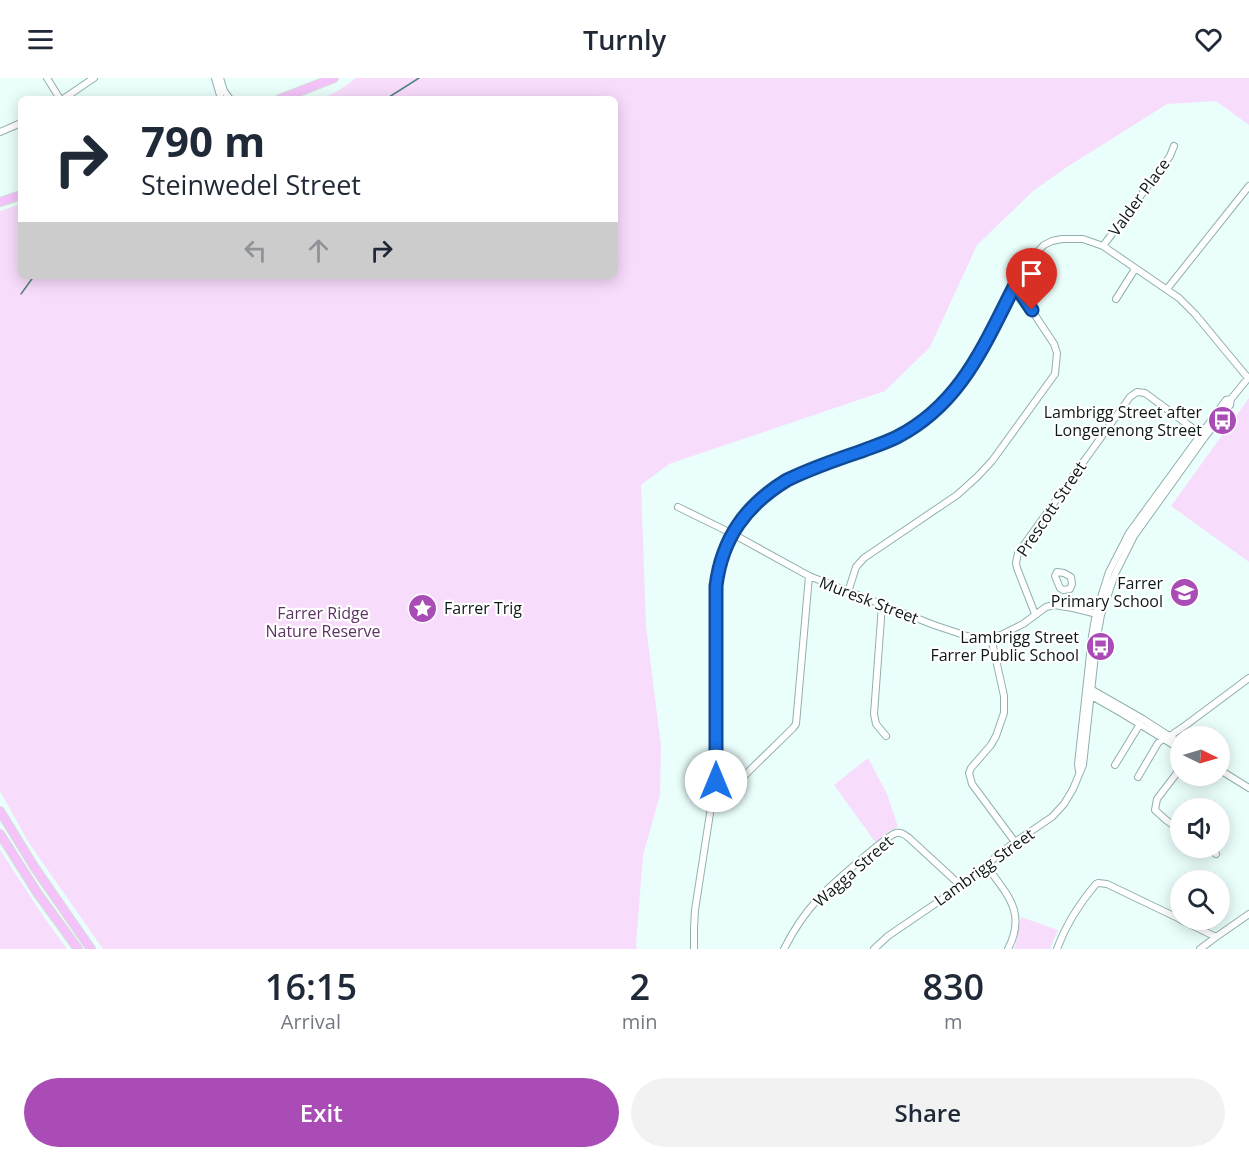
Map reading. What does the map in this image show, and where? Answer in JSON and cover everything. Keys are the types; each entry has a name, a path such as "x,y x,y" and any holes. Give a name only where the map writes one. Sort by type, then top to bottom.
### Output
{"main road":[{"path":"288,96 334,78"},
{"path":"0,202 18,196"},
{"path":"0,811 34,868 91,949"},
{"path":"0,834 38,894 78,949"}],"street":[{"path":"47,78 59,96"},
{"path":"66,96 94,78"},
{"path":"214,78 220,96"},
{"path":"220,78 228,96"},
{"path":"0,132 18,124"},
{"name":"Valder Place","path":"1103,246 1165,163 1174,146"},
{"path":"1167,289 1249,186"},
{"path":"694,949 695,910 716,781 716,586 720,562 731,533 760,500 787,480 896,438 929,417 955,391 967,375 1032,257 1044,245 1052,241 1083,239 1103,246 1167,289 1195,314 1249,377"},
{"path":"1116,299 1135,269"},
{"path":"848,592 856,567 864,558 957,495 977,477 999,452 1055,374 1057,353 1054,344 1015,285"},
{"name":"Lambrigg Street","path":"874,949 888,936 1052,817 1064,804 1083,765 1088,691 1098,614 1109,572 1129,534 1226,400 1231,399 1249,377"},
{"name":"Prescott Street","path":"1035,614 1017,568 1018,553 1130,397 1137,392 1145,393 1202,436"},
{"name":"Muresk Street","path":"678,507 809,576 967,636 991,637 1016,628 1046,607 1059,605"},
{"path":"716,781 738,780 795,724 809,576"},
{"path":"1063,590 1059,605 1098,614"},
{"path":"882,605 874,714 876,724 886,736"},
{"path":"991,637 1004,696 1004,713 996,736 973,764 969,773 972,784 1015,842"},
{"path":"1184,726 1248,680"},
{"path":"1088,691 1170,743"},
{"path":"1088,691 1170,736"},
{"path":"1115,765 1140,724"},
{"path":"1138,777 1158,743 1170,736"},
{"path":"1230,776 1249,788"},
{"path":"1170,782 1157,799 1155,810 1170,823"},
{"name":"Wagga Street","path":"784,949 796,927 818,898 895,833 909,838 960,885"},
{"path":"987,865 1014,906 1016,916 1014,938 1008,949"},
{"path":"1060,948 1071,916 1098,883 1107,884 1170,914"},
{"path":"1200,949 1249,914"},
{"path":"1202,930 1216,937"}],"green space":[{"name":"Farrer Ridge Nature Reserve","path":"356,78 1249,78 1249,125 1216,101 1167,104 1033,191 977,245 930,347 885,391 669,464 641,485 646,626 661,746 660,795 643,855 637,949 103,949 29,843 0,791 0,211 18,205 18,279 618,279 618,96 327,96"},
{"path":"1249,398 1249,562 1171,506"},
{"path":"868,758 887,794 898,827 888,832 876,843 834,785"},
{"path":"0,850 43,916 67,949 0,949"},
{"path":"1021,917 1058,930 1050,949 1014,949"}],"waterway":[{"path":"391,96 419,78"},
{"path":"21,294 32,279"}],"place":[{"name":"Lambrigg Street after Longerenong Street","path":"1223,421"},
{"name":"Farrer Primary School","path":"1184,592"},
{"name":"Farrer Trig","path":"423,608"},
{"name":"Lambrigg Street Farrer Public School","path":"1100,646"}],"route":[{"path":"716,781 716,586 720,562 731,533 748,511 787,480 896,438 929,417 955,391 967,375 1015,285 1032,310"}]}
